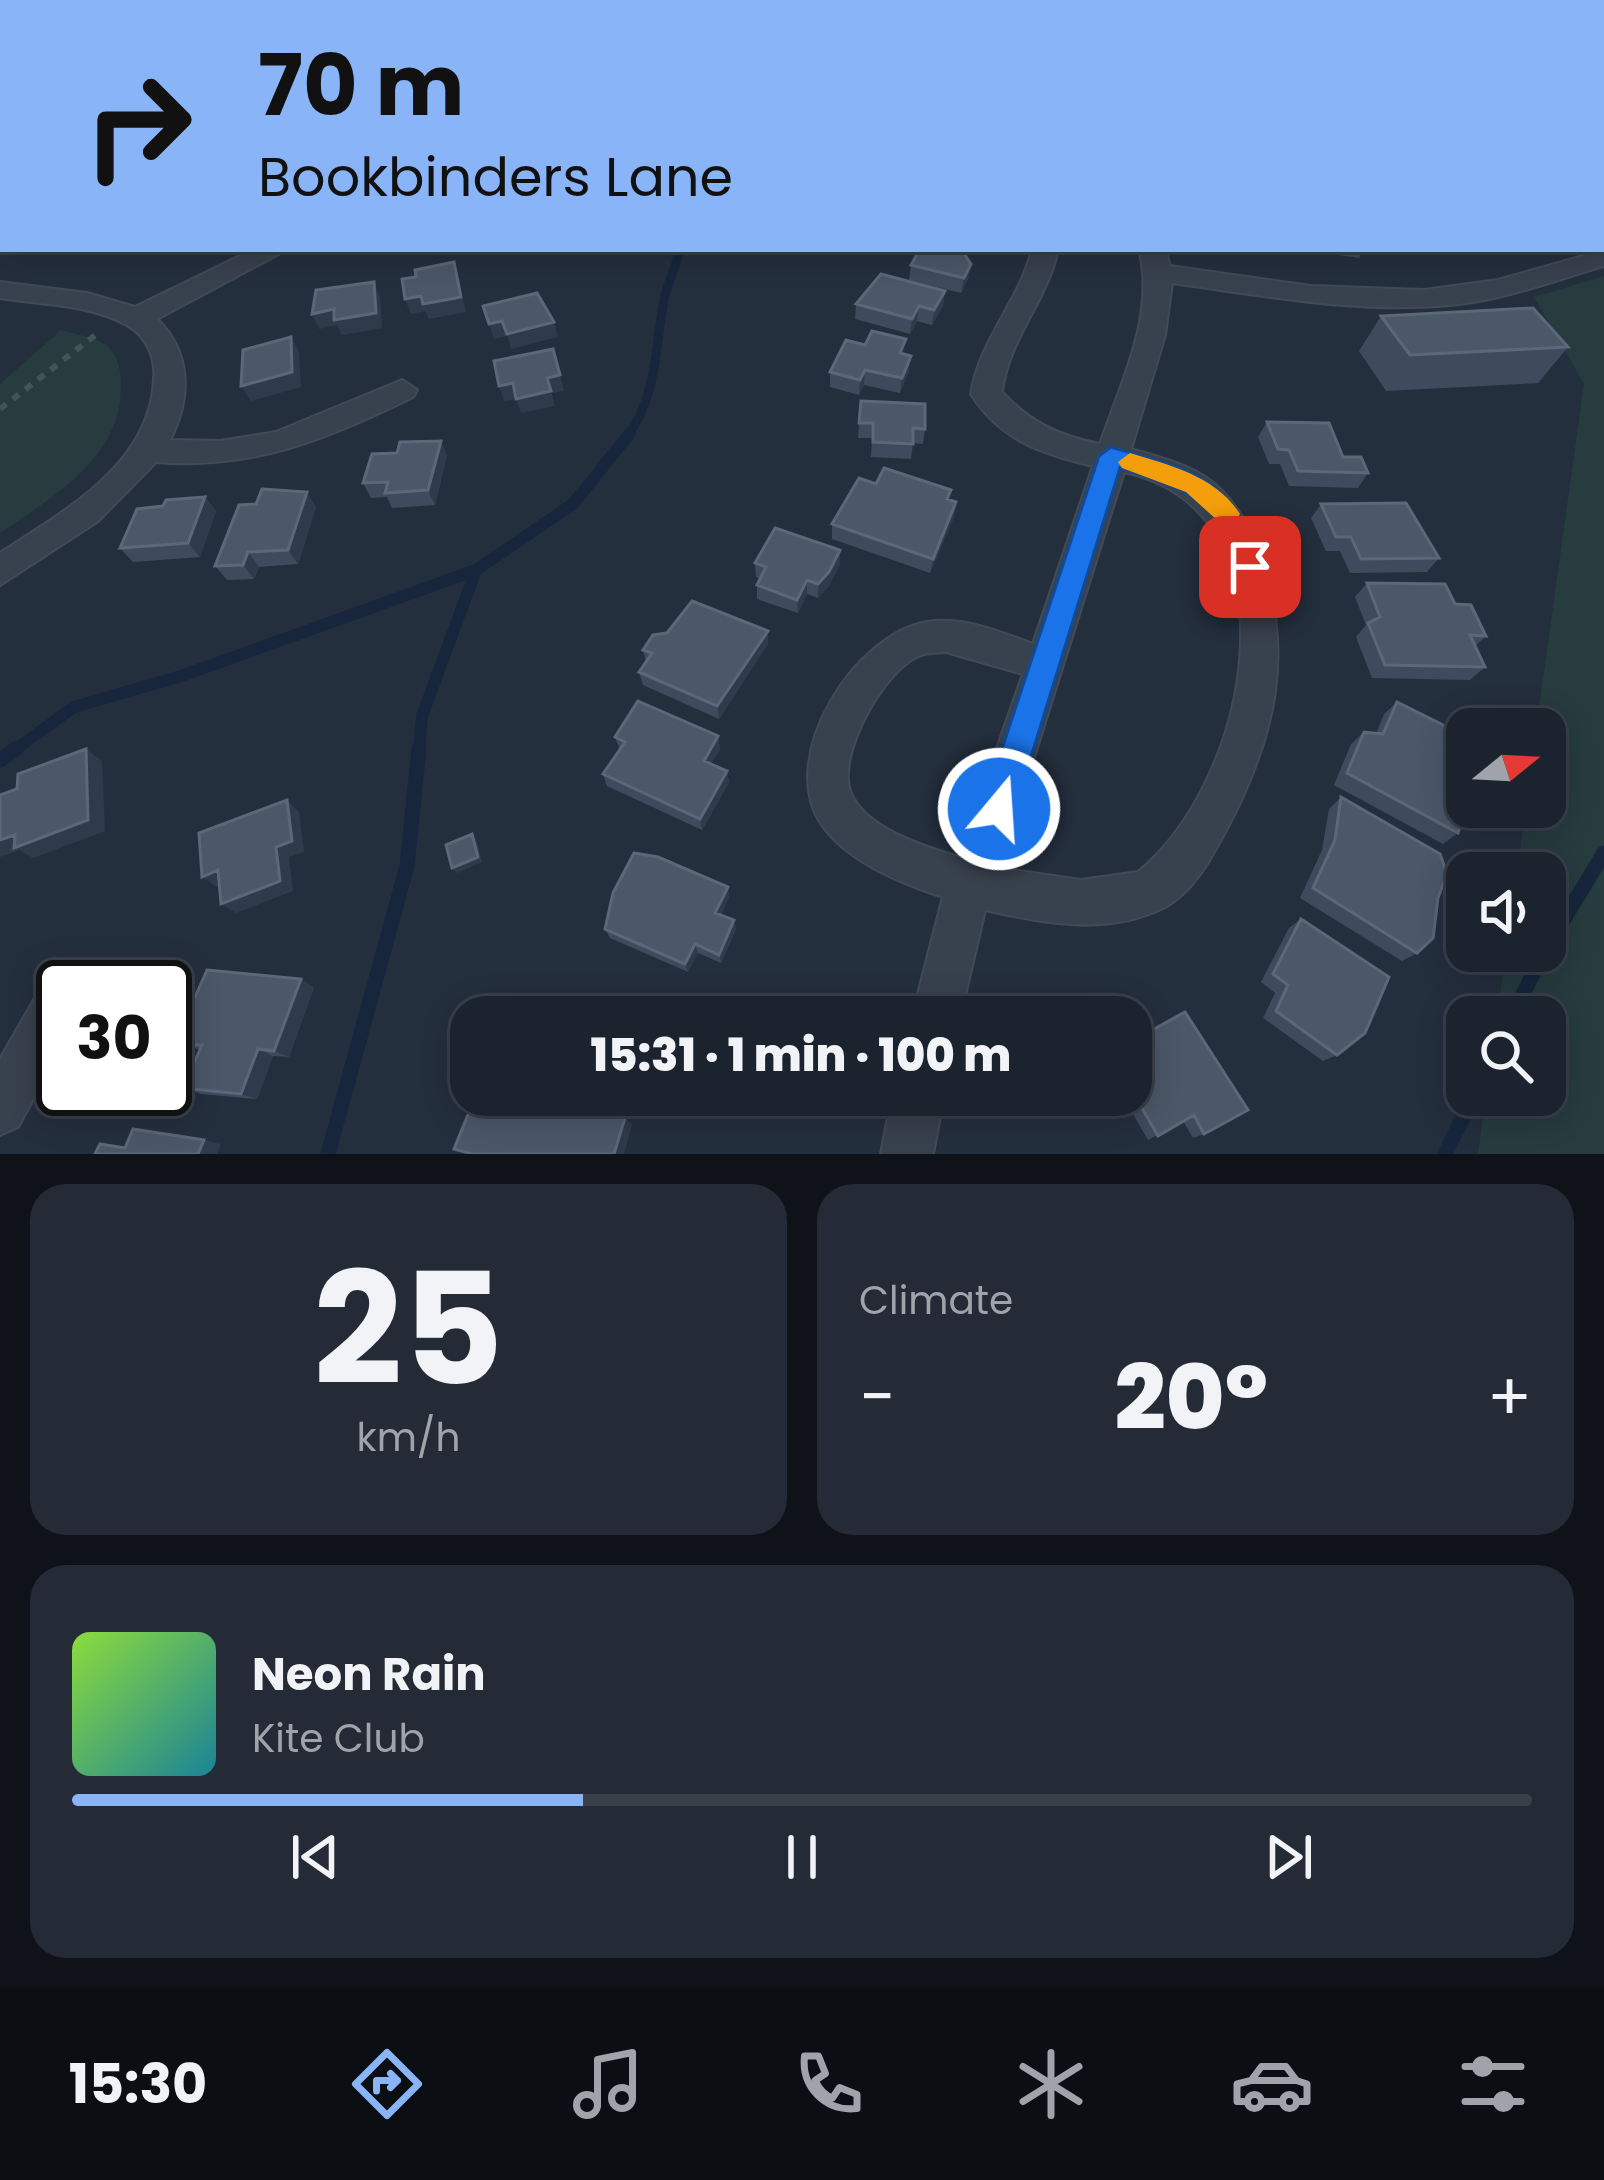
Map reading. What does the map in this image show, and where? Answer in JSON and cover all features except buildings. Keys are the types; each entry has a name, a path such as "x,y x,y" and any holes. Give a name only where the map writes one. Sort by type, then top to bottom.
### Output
{"street":[{"path":"131,316 269,252"},
{"path":"1044,252 1024,309 986,376 986,394 1013,423 1047,440 1111,456 1195,486 1223,508 1242,541 1262,643 1258,704 1240,758 1225,794 1165,880 1117,904 1075,906 970,886 862,837 846,823 828,789 833,744 879,664 910,641 945,637 992,646 1045,665"},
{"path":"941,996 970,886 1158,306 1156,261 1340,297 1421,299 1494,290 1604,258"},
{"path":"0,290 131,316 152,329 168,356 172,385 163,422 147,450 114,487 0,572"},
{"path":"147,450 196,455 277,446 402,390"},
{"path":"0,1109 36,1044"},
{"path":"907,1154 914,1116"}],"path":[{"path":"0,409 66,354 131,316"}],"green space":[{"path":"1604,276 1604,1154 1478,1154 1483,1116 1566,1116 1566,996 1500,996 1503,972 1566,972 1566,852 1520,852 1523,828 1566,828 1566,708 1539,708 1584,384 1534,297"},
{"path":"61,330 101,342 114,354 121,388 118,413 109,435 80,473 0,533 0,384"}],"waterway":[{"path":"627,436 650,387 665,295 679,252"},
{"path":"476,570 573,504 630,433"},
{"path":"13,751 74,707 184,675 476,570"},
{"path":"419,751 422,716 476,570"},
{"path":"0,760 17,748"},
{"path":"328,1154 407,866 419,748"},
{"path":"1566,915 1604,853"},
{"path":"1522,996 1534,972"},
{"path":"1445,1154 1464,1116"}],"slow traffic":[{"path":"1130,462 1179,477 1210,496 1227,514"}],"route":[{"path":"999,809 1111,456 1179,477 1210,496 1232,521 1250,567"}]}
